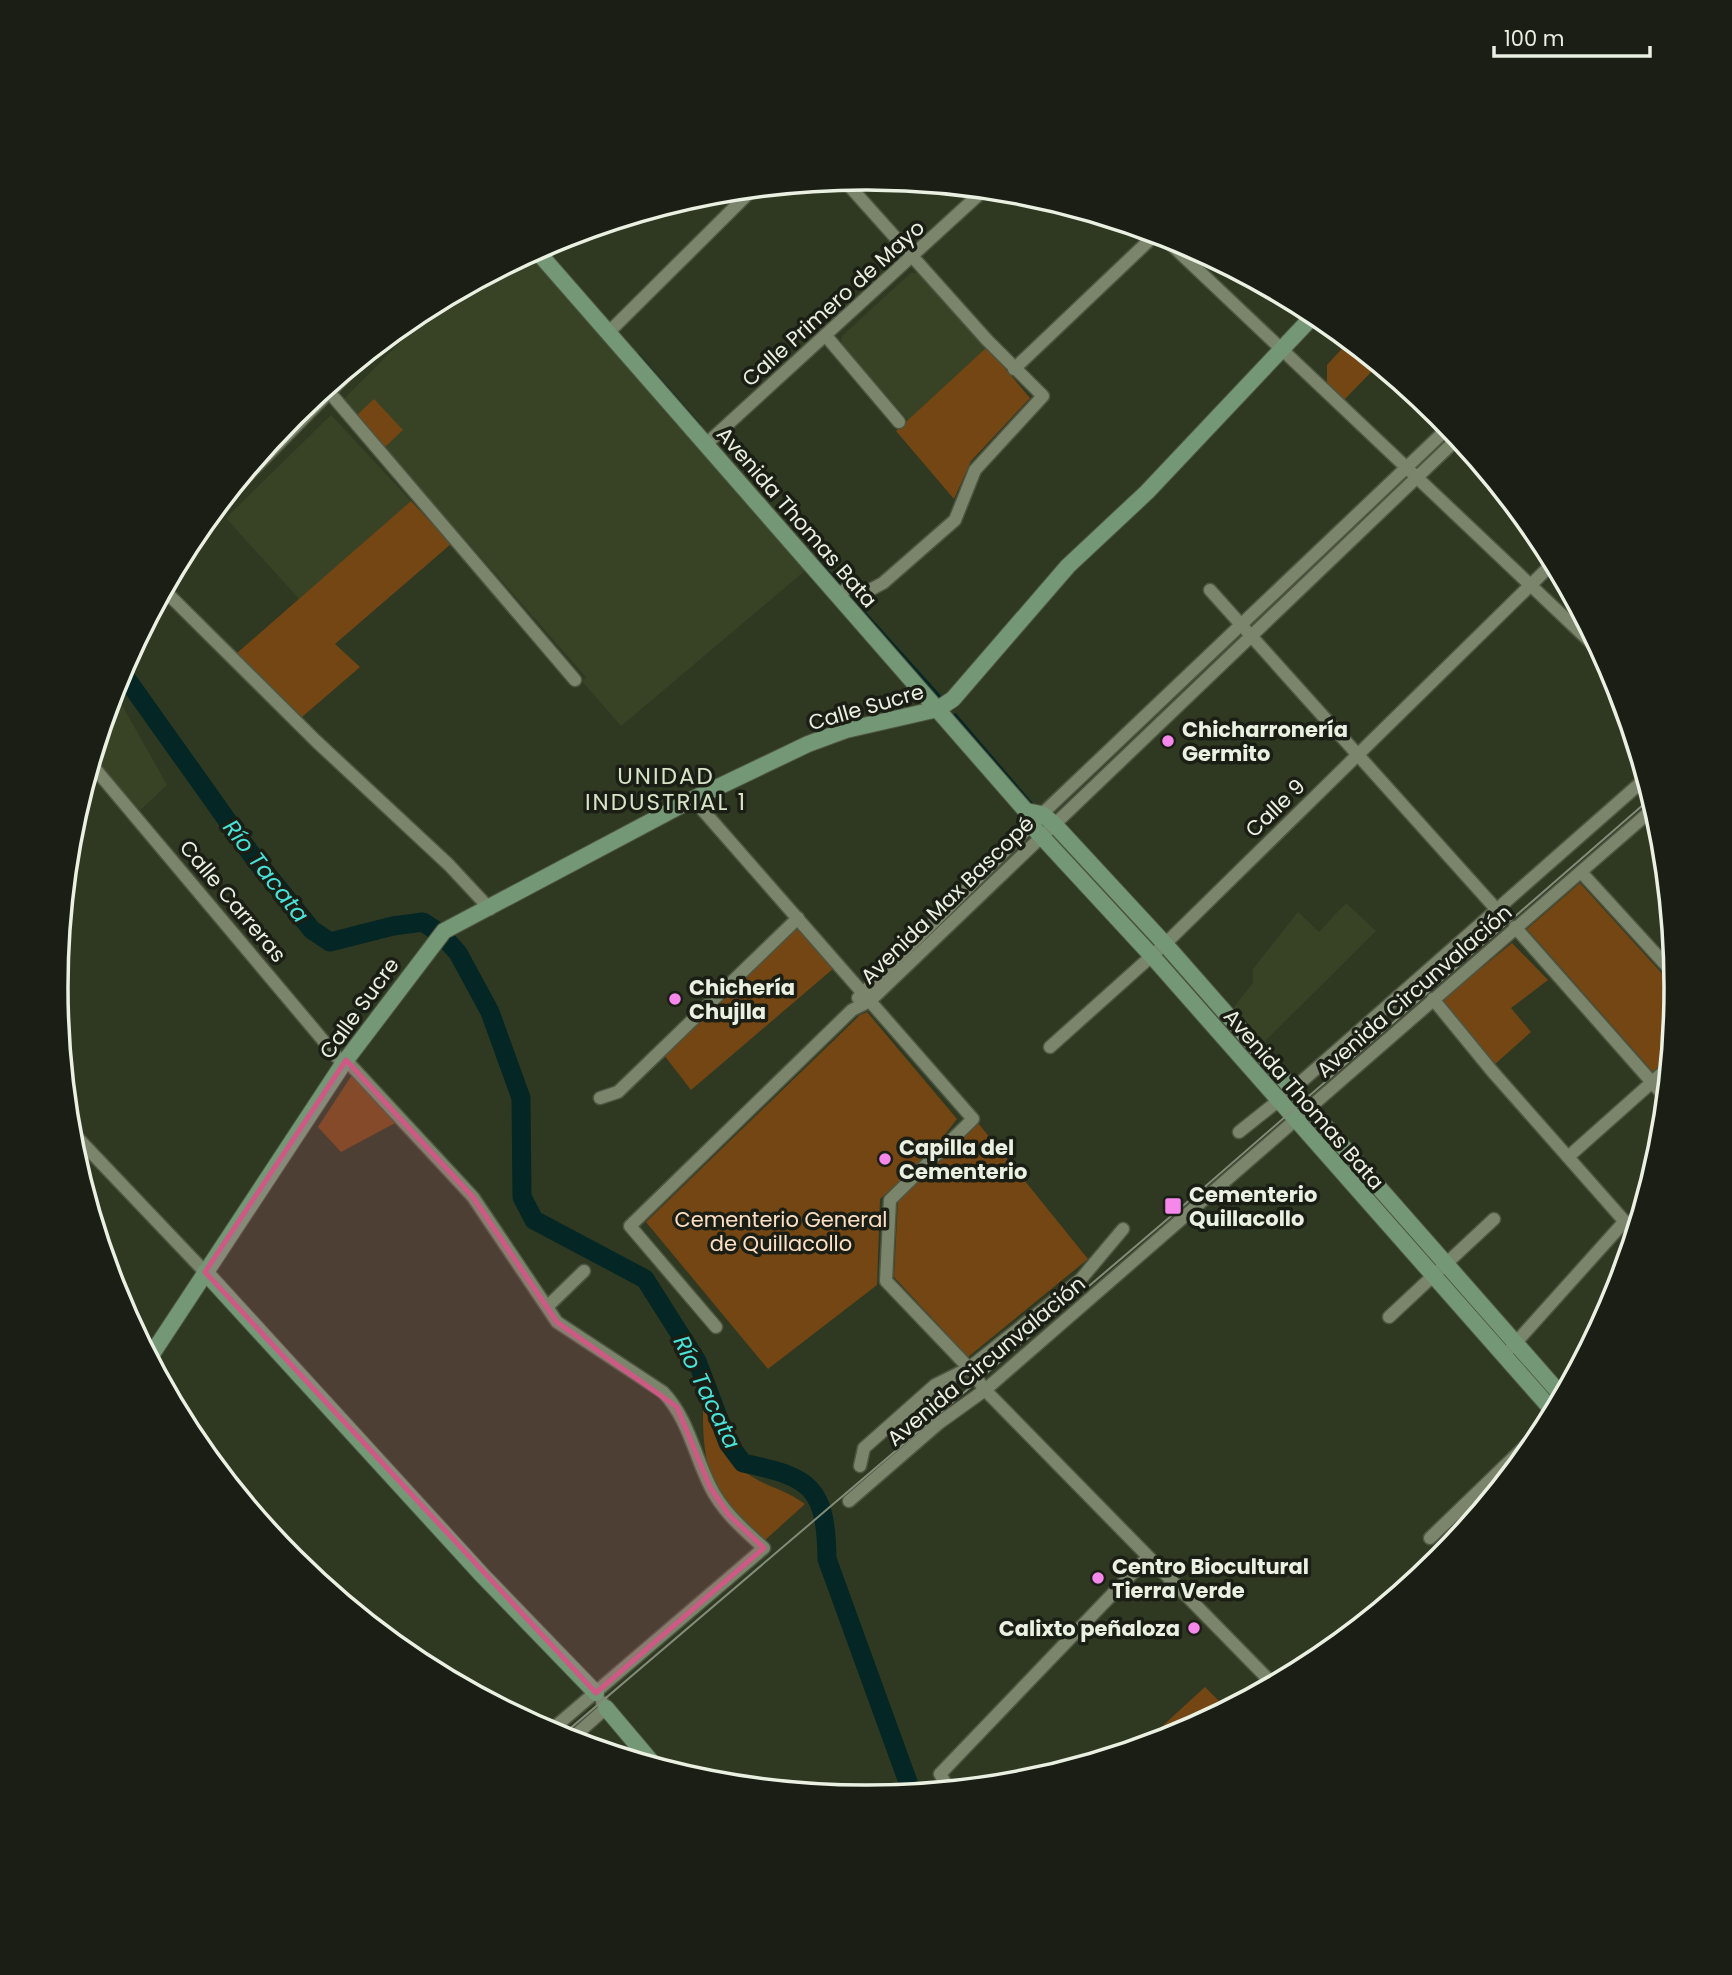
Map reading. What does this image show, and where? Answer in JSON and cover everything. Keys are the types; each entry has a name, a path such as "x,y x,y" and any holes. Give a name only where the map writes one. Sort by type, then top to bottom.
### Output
{"main road":[{"name":"Avenida Thomas Bata","path":"543,258 1039,822 1295,1122 1546,1404"},
{"name":"Calle Sucre","path":"155,1349 345,1062 439,935 693,799 808,744 846,730 938,709 953,699 1068,566 1147,492 1307,323"},
{"name":"Avenida Thomas Bata","path":"1039,822 1164,944 1556,1388"},
{"path":"205,1272 482,1575 596,1693"},
{"path":"606,1708 644,1753"}],"street":[{"path":"839,595 850,586 868,591 883,583 955,520 975,470 1043,396 1014,369 853,190"},
{"name":"Calle Primero de Mayo","path":"705,445 976,198"},
{"path":"608,333 742,200"},
{"path":"1014,369 1150,242"},
{"path":"1181,255 1578,630"},
{"path":"826,336 899,422"},
{"path":"332,395 575,680"},
{"name":"Avenida Max Bascopé","path":"1247,632 1441,435"},
{"name":"Avenida Max Bascopé","path":"716,1327 630,1226 852,1010 1039,822 1450,445"},
{"name":"Calle 9","path":"1050,1047 1152,956 1546,571"},
{"path":"1210,590 1497,909"},
{"path":"171,597 490,909"},
{"name":"Calle Carreras","path":"98,772 345,1062 473,1197 557,1322 663,1392 677,1407 710,1487 729,1516 764,1548 596,1693"},
{"name":"Avenida Circunvalación","path":"1239,1132 1293,1089 1638,785"},
{"path":"693,799 973,1119 890,1200 886,1281 969,1368 985,1390 1266,1677"},
{"name":"Avenida Circunvalación","path":"849,1501 939,1423 985,1390 1645,816"},
{"path":"1581,872 1663,962"},
{"path":"600,1098 618,1093 797,918"},
{"path":"1515,927 1657,1089"},
{"path":"1433,999 1627,1224"},
{"path":"1568,1157 1658,1077"},
{"path":"84,1145 205,1272"},
{"path":"1389,1317 1494,1219"},
{"path":"1503,1357 1625,1221"},
{"name":"Avenida Circunvalación","path":"860,1466 864,1448 935,1385 969,1368 1081,1279 1123,1229"},
{"path":"548,1306 584,1271"},
{"path":"1430,1538 1503,1468"},
{"path":"944,1781 940,1774 1147,1558"},
{"path":"559,1724 596,1693 606,1708 579,1732"}],"highlighted area":[{"path":"346,1060 473,1197 557,1322 677,1407 710,1487 729,1515 764,1548 596,1693 205,1272"}],"shaded area":[{"path":"537,261 807,569 621,726 582,681 586,677 343,400 406,336 423,324 467,297"},
{"path":"911,273 920,273 987,347 908,420 841,344 842,336"},
{"path":"331,415 411,501 300,600 226,518"},
{"path":"121,704 167,785 140,810 100,765"},
{"path":"1346,903 1376,931 1264,1042 1234,1007 1253,983 1253,969 1298,912 1319,932"}],"green space":[{"path":"987,347 1030,398 971,461 954,499 896,431"},
{"path":"1342,348 1372,371 1343,401 1327,382 1327,365"},
{"path":"374,399 403,430 385,447 357,415"},
{"path":"411,501 451,544 335,644 360,667 302,717 237,653"},
{"path":"1580,883 1664,975 1660,1066 1653,1072 1527,929"},
{"path":"797,927 834,968 691,1090 664,1055"},
{"path":"1512,943 1548,980 1511,1008 1531,1032 1494,1065 1441,1001"},
{"name":"Cementerio General de Quillacollo","path":"867,1012 957,1119 928,1156 880,1199 877,1285 768,1369 646,1222 860,1015"},
{"path":"352,1075 397,1122 341,1152 318,1127"},
{"path":"978,1123 1088,1259 968,1357 894,1277 898,1200"},
{"path":"703,1403 723,1446 737,1464 756,1479 805,1504 763,1542 732,1510 714,1481 705,1448"},
{"path":"1205,1687 1220,1702 1171,1725 1159,1730"}],"waterway":[{"path":"638,355 699,425"},
{"path":"817,560 840,585"},
{"path":"849,596 939,696"},
{"name":"Río Tacata","path":"129,682 254,858 312,930 330,942 393,926 423,922 441,934 458,953 490,1012 521,1098 522,1197 534,1220 645,1279 697,1361 728,1443 743,1463 785,1474 799,1481 810,1489 818,1501 826,1535 827,1559 909,1784"},
{"path":"955,715 1033,806"},
{"path":"1174,966 1274,1081"}],"tram line":[{"path":"570,1728 1177,1211 1642,806"}],"place":[{"name":"Chicharronería Germito","path":"1168,741"},
{"name":"Chichería Chujlla","path":"675,999"},
{"name":"Capilla del Cementerio","path":"885,1159"},
{"name":"Cementerio Quillacollo","path":"1173,1206"},
{"name":"Centro Biocultural Tierra Verde","path":"1098,1578"},
{"name":"Calixto peñaloza","path":"1194,1628"}],"district":[{"name":"UNIDAD INDUSTRIAL 1","path":"666,789"}]}
